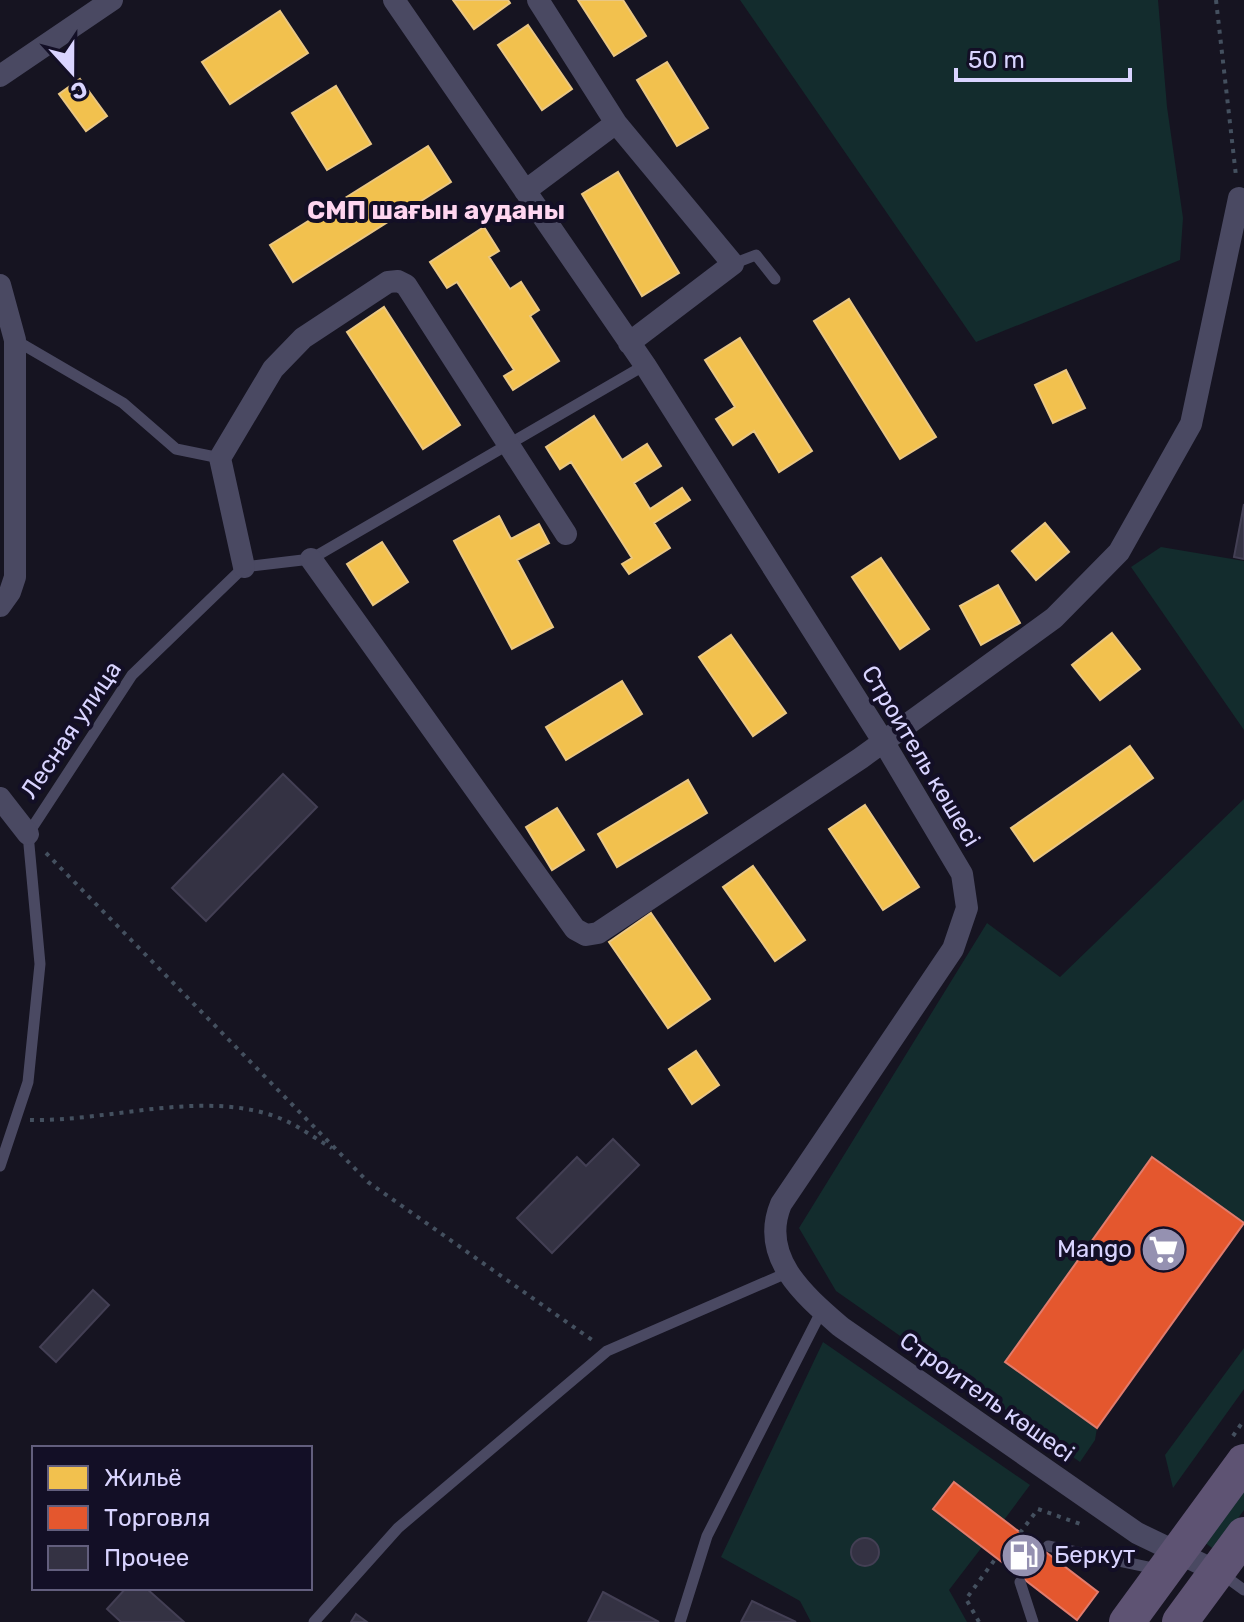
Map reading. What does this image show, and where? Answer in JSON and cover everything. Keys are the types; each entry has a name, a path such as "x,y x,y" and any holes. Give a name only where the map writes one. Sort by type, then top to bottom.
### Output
{"main road":[{"path":"1127,1622 1173,1561 1235,1454"},
{"path":"1180,1622 1231,1581 1244,1535"}],"street":[{"path":"0,76 112,0"},
{"name":"Строитель көшесі","path":"394,0 645,365 883,741 962,874 967,908 953,949 781,1204 773,1223 775,1241 789,1272 802,1294 822,1310 1173,1561 1231,1581"},
{"path":"538,0 616,123 733,264 629,343"},
{"path":"525,191 616,123"},
{"path":"311,559 538,881 575,929 586,935 598,933 883,741 1054,618 1119,552 1191,424 1239,198"},
{"path":"244,567 220,458 273,369 303,338 388,282 398,281 406,285 566,534"},
{"path":"0,285 15,340 15,577 10,592 0,606"},
{"path":"0,798 28,834"}],"lane":[{"path":"733,264 756,255 775,279"},
{"path":"15,340 123,403 176,449 220,458"},
{"path":"244,567 311,559 645,365"},
{"name":"Лесная улица","path":"0,1166 28,1082 40,964 28,834 132,675 244,567"},
{"path":"314,1622 398,1528 607,1351 789,1272"},
{"path":"680,1622 707,1536 822,1310"},
{"path":"1048,1546 1173,1561"},
{"path":"1020,1582 1033,1622"}],"path":[{"path":"1216,0 1239,198"},
{"path":"28,834 368,1182 607,1351"},
{"path":"16,1119 206,1108 252,1111 283,1120 338,1151"},
{"path":"1235,1454 1244,1420"},
{"path":"1020,1533 1038,1509 1095,1529"},
{"path":"979,1622 966,1599 996,1558"}],"green space":[{"path":"740,0 1158,0 1167,107 1183,218 1180,260 976,342"},
{"path":"1161,547 1244,561 1244,730 1131,567"},
{"path":"1244,799 1244,1223 1152,1158 1005,1362 1097,1428 1095,1440 1080,1462 836,1291 799,1228 987,923 1060,977"},
{"path":"823,1342 1030,1485 1004,1520 954,1482 933,1509 982,1547 949,1590 967,1622 811,1622 800,1601 721,1557"},
{"path":"1244,1348 1244,1389 1173,1488 1165,1455"},
{"path":"1244,1487 1244,1510 1215,1550 1204,1542"}],"building: Жильё":[{"path":"453,0 508,0 510,3 474,29"},
{"path":"578,0 623,0 646,36 614,56"},
{"path":"280,11 308,53 230,104 202,62"},
{"path":"528,25 572,89 542,110 498,45"},
{"path":"667,62 708,128 677,146 637,80"},
{"path":"80,79 107,116 86,131 59,94"},
{"path":"336,86 371,144 327,170 292,113"},
{"path":"428,146 451,182 293,282 270,245"},
{"path":"618,172 679,273 642,296 582,194"},
{"path":"484,227 499,251 489,257 510,289 521,282 539,310 530,316 559,361 513,390 504,376 514,370 457,282 447,288 430,262"},
{"path":"849,299 936,437 900,459 814,321"},
{"path":"384,307 460,425 423,449 347,332"},
{"path":"740,338 812,451 779,472 754,431 733,445 716,419 735,407 705,360"},
{"path":"1066,370 1085,408 1053,423 1035,385"},
{"path":"594,416 622,460 647,444 661,466 634,483 650,509 682,488 690,500 654,523 670,548 629,574 622,564 632,558 571,462 560,469 546,447"},
{"path":"499,516 511,539 539,524 549,543 517,560 553,627 512,649 454,541"},
{"path":"1045,523 1069,552 1036,580 1012,551"},
{"path":"382,542 408,582 373,605 347,564"},
{"path":"881,558 929,629 900,649 852,577"},
{"path":"998,585 1020,623 981,645 960,606"},
{"path":"1112,633 1140,669 1100,700 1072,665"},
{"path":"731,635 786,713 753,736 699,657"},
{"path":"622,681 642,714 566,760 546,727"},
{"path":"1130,746 1153,778 1034,861 1011,828"},
{"path":"688,780 707,813 617,867 598,834"},
{"path":"865,805 919,887 883,910 829,829"},
{"path":"557,808 584,850 552,870 526,827"},
{"path":"753,866 805,940 775,961 723,887"},
{"path":"651,913 710,999 668,1028 609,942"},
{"path":"696,1051 719,1085 692,1104 669,1069"}],"building: Торговля":[{"path":"1152,1157 1244,1223 1097,1428 1005,1362"},
{"path":"954,1482 1098,1592 1077,1620 933,1509"}],"building: Прочее":[{"path":"1244,504 1244,559 1234,557"},
{"path":"283,774 317,807 206,921 172,888"},
{"path":"613,1139 639,1165 552,1253 517,1218 577,1157 586,1166"},
{"path":"93,1290 109,1305 56,1362 40,1347"},
{"path":"865,1538 875,1542 879,1552 875,1562 865,1566 855,1562 851,1552 855,1542"},
{"path":"124,1590 148,1590 184,1622 121,1622 107,1609"},
{"path":"603,1592 659,1622 588,1622"},
{"path":"752,1601 796,1622 741,1622"},
{"path":"356,1614 367,1622 351,1622"}],"place":[{"name":"Mango","path":"1163,1249"},
{"name":"Беркут","path":"1023,1555"}],"district":[{"name":"СМП шағын ауданы","path":"436,210"}]}
